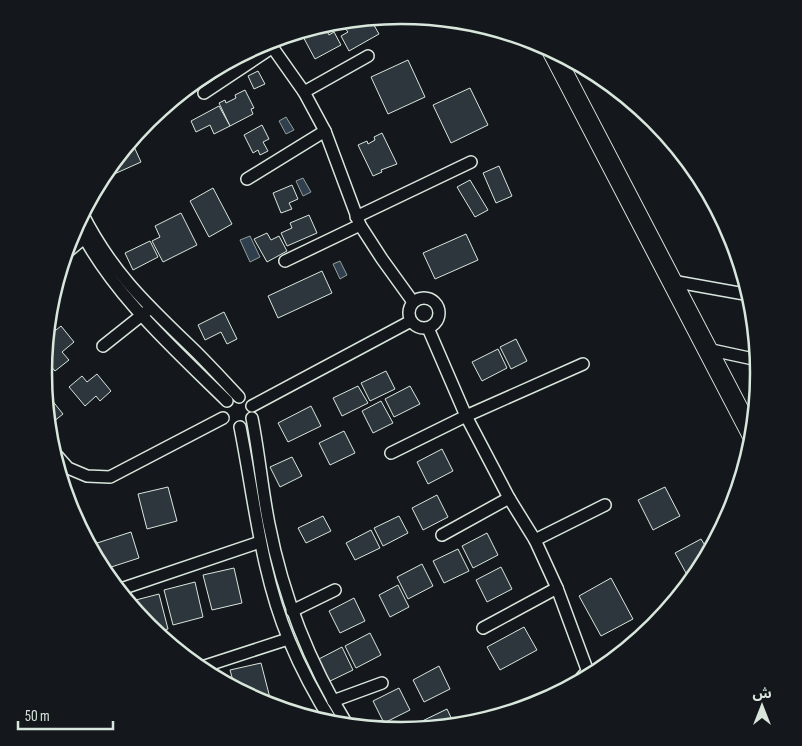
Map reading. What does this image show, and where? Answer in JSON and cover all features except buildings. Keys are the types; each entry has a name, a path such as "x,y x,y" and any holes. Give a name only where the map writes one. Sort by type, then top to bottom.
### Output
{"main road":[{"path":"557,61 746,424"}],"street":[{"path":"273,48 304,92 325,131 358,221 413,302"},
{"path":"304,92 368,56"},
{"path":"204,93 251,58"},
{"path":"247,179 325,131"},
{"path":"285,261 471,162"},
{"path":"86,222 95,239 146,312 189,345 239,397 249,402 252,406 252,418 269,524 292,611 311,656 343,717"},
{"path":"81,233 104,269 227,401"},
{"path":"76,245 84,238"},
{"path":"672,281 741,294"},
{"path":"428,298 436,303 439,318 428,328 418,328 411,321 408,311 413,302 418,299 428,298"},
{"path":"103,346 146,312"},
{"path":"252,406 411,321"},
{"path":"428,328 466,416 509,498 535,540 590,666"},
{"path":"707,349 750,358"},
{"path":"391,453 466,416 583,364"},
{"path":"239,397 233,397 227,401 222,409 223,418 230,426 240,428 245,426 252,418"},
{"path":"64,464 68,468 87,476 110,477 223,418"},
{"path":"240,428 260,542 276,603 288,639 327,714"},
{"path":"442,536 509,498"},
{"path":"535,540 605,505"},
{"path":"125,588 260,542"},
{"path":"483,628 557,588"},
{"path":"292,611 335,590"},
{"path":"209,665 288,639"},
{"path":"333,701 382,683"}],"water":[{"path":"286,117 294,130 286,134 279,121"},
{"path":"303,178 311,192 303,196 296,181"},
{"path":"250,236 260,257 250,262 240,240"},
{"path":"340,261 347,275 340,279 333,264"}]}
